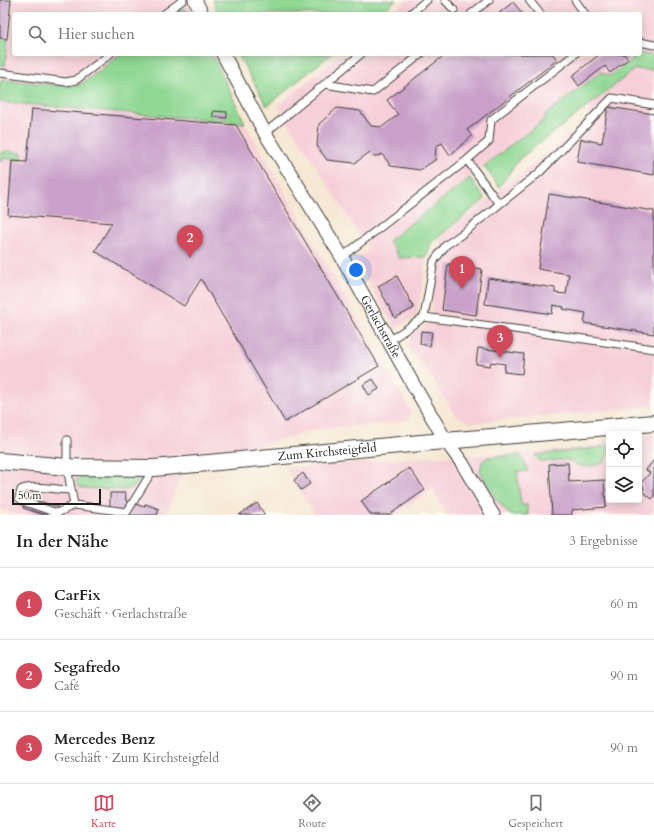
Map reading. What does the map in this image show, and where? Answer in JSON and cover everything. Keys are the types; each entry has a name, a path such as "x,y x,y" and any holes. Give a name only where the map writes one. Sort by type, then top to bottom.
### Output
{"street":[{"path":"195,0 201,12"},
{"name":"Gerlachstraße","path":"224,56 265,133 342,257 446,440 462,463 493,515"},
{"name":"Zum Kirchsteigfeld","path":"0,461 67,467 154,468 446,440 654,423"}],"lane":[{"path":"167,12 183,0"},
{"path":"412,12 427,0"},
{"path":"445,0 454,10"},
{"path":"474,12 489,0"},
{"path":"529,0 538,12"},
{"path":"575,0 584,12"},
{"path":"642,42 654,45"},
{"path":"0,73 66,82 76,80 107,56"},
{"path":"265,133 360,56"},
{"path":"325,84 373,92 418,56"},
{"path":"342,257 467,160 489,141 491,120 571,56"},
{"path":"424,317 434,261 446,245 540,172 612,98 654,105"},
{"path":"467,160 499,204"},
{"path":"389,342 424,317 654,349"},
{"path":"67,440 67,467 74,505"},
{"path":"71,490 31,487 24,488 20,490 19,498 26,502 56,512 74,505 127,512 154,468"}],"shaded area":[{"path":"0,0 186,0 192,12 12,12 12,56 213,56 245,123 411,411 409,419 399,422 319,429 256,447 166,457 180,478 166,515 15,515 0,509"},
{"path":"407,0 654,0 654,56 642,53 642,12 392,12"},
{"path":"339,56 631,56 633,59 610,76 601,72 545,115 545,119 389,240 400,258 427,257 417,316 395,329 356,260 369,250 278,106"},
{"path":"635,68 654,70 654,406 470,423 455,415 429,373 407,347 412,335 430,322 441,237 591,117 587,107"},
{"path":"654,434 654,510 649,515 448,515 432,489 395,515 315,515 286,469 436,456 514,454 588,447 606,443 606,503 642,503 642,436"}],"green space":[{"path":"213,0 396,0 381,12 217,12"},
{"path":"184,9 189,12 174,12"},
{"path":"0,38 8,39 5,66 0,65"},
{"path":"642,53 654,56 654,70 635,69 520,158 499,187 484,166 545,119 545,115 601,72 610,76 633,59 631,56 642,56"},
{"path":"118,56 213,56 245,123 0,102 0,82 4,80 70,86 79,85"},
{"path":"239,56 329,56 267,106"},
{"path":"8,151 22,153 22,160 3,158 3,161 0,161 0,153"},
{"path":"470,178 485,199 431,243 427,257 399,258 389,240"},
{"path":"606,446 606,458 604,462 583,467 566,460 548,462 540,461 535,455"},
{"path":"520,455 528,471 517,472 521,505 527,505 528,515 510,515 496,499 480,471 482,462 488,457"},
{"path":"79,478 137,478 139,481 134,487 127,490 83,488 79,487 76,482"}],"building":[{"path":"0,0 11,0 7,39 0,38"},
{"path":"513,2 521,12 500,12"},
{"path":"443,56 554,56 557,60 467,130 472,136 450,155 442,143 436,146 435,160 420,170 391,166 382,154 374,156 370,152 355,163 327,160 317,146 319,124 337,108 360,111 371,126 382,127 398,115 387,100"},
{"path":"597,56 626,56 628,59 610,73 605,66 579,86 572,76"},
{"path":"608,107 654,114 654,175 577,162 581,139 602,143"},
{"path":"32,109 236,125 379,366 285,422 201,279 184,306 95,251 112,223 8,215 12,161 27,162"},
{"path":"213,111 227,112 227,118 213,117"},
{"path":"549,194 654,211 654,334 584,323 586,313 563,309 564,307 553,305 552,314 485,304 488,278 555,288 555,293 566,294 569,274 538,269"},
{"path":"448,264 482,269 476,315 442,310"},
{"path":"397,276 414,308 395,318 378,286"},
{"path":"421,331 432,332 430,346 420,344"},
{"path":"478,348 524,354 522,374 504,372 505,364 491,362 490,366 476,364"},
{"path":"373,379 379,389 369,395 363,385"},
{"path":"654,460 654,496 652,499 642,491 644,489 642,482 650,473 646,470"},
{"path":"568,463 569,482 604,480 606,507 572,510 572,515 552,515 549,464"},
{"path":"409,468 425,490 389,515 371,515 361,501"},
{"path":"303,473 310,484 301,490 294,480"},
{"path":"110,493 125,493 126,501 144,507 145,504 159,509 157,515 110,515"},
{"path":"27,497 58,507 56,515 45,515 23,508"},
{"path":"257,503 265,515 239,515"}],"place":[{"name":"Segafredo","path":"190,258"},
{"name":"CarFix","path":"462,289"},
{"name":"Mercedes Benz","path":"500,358"}]}
